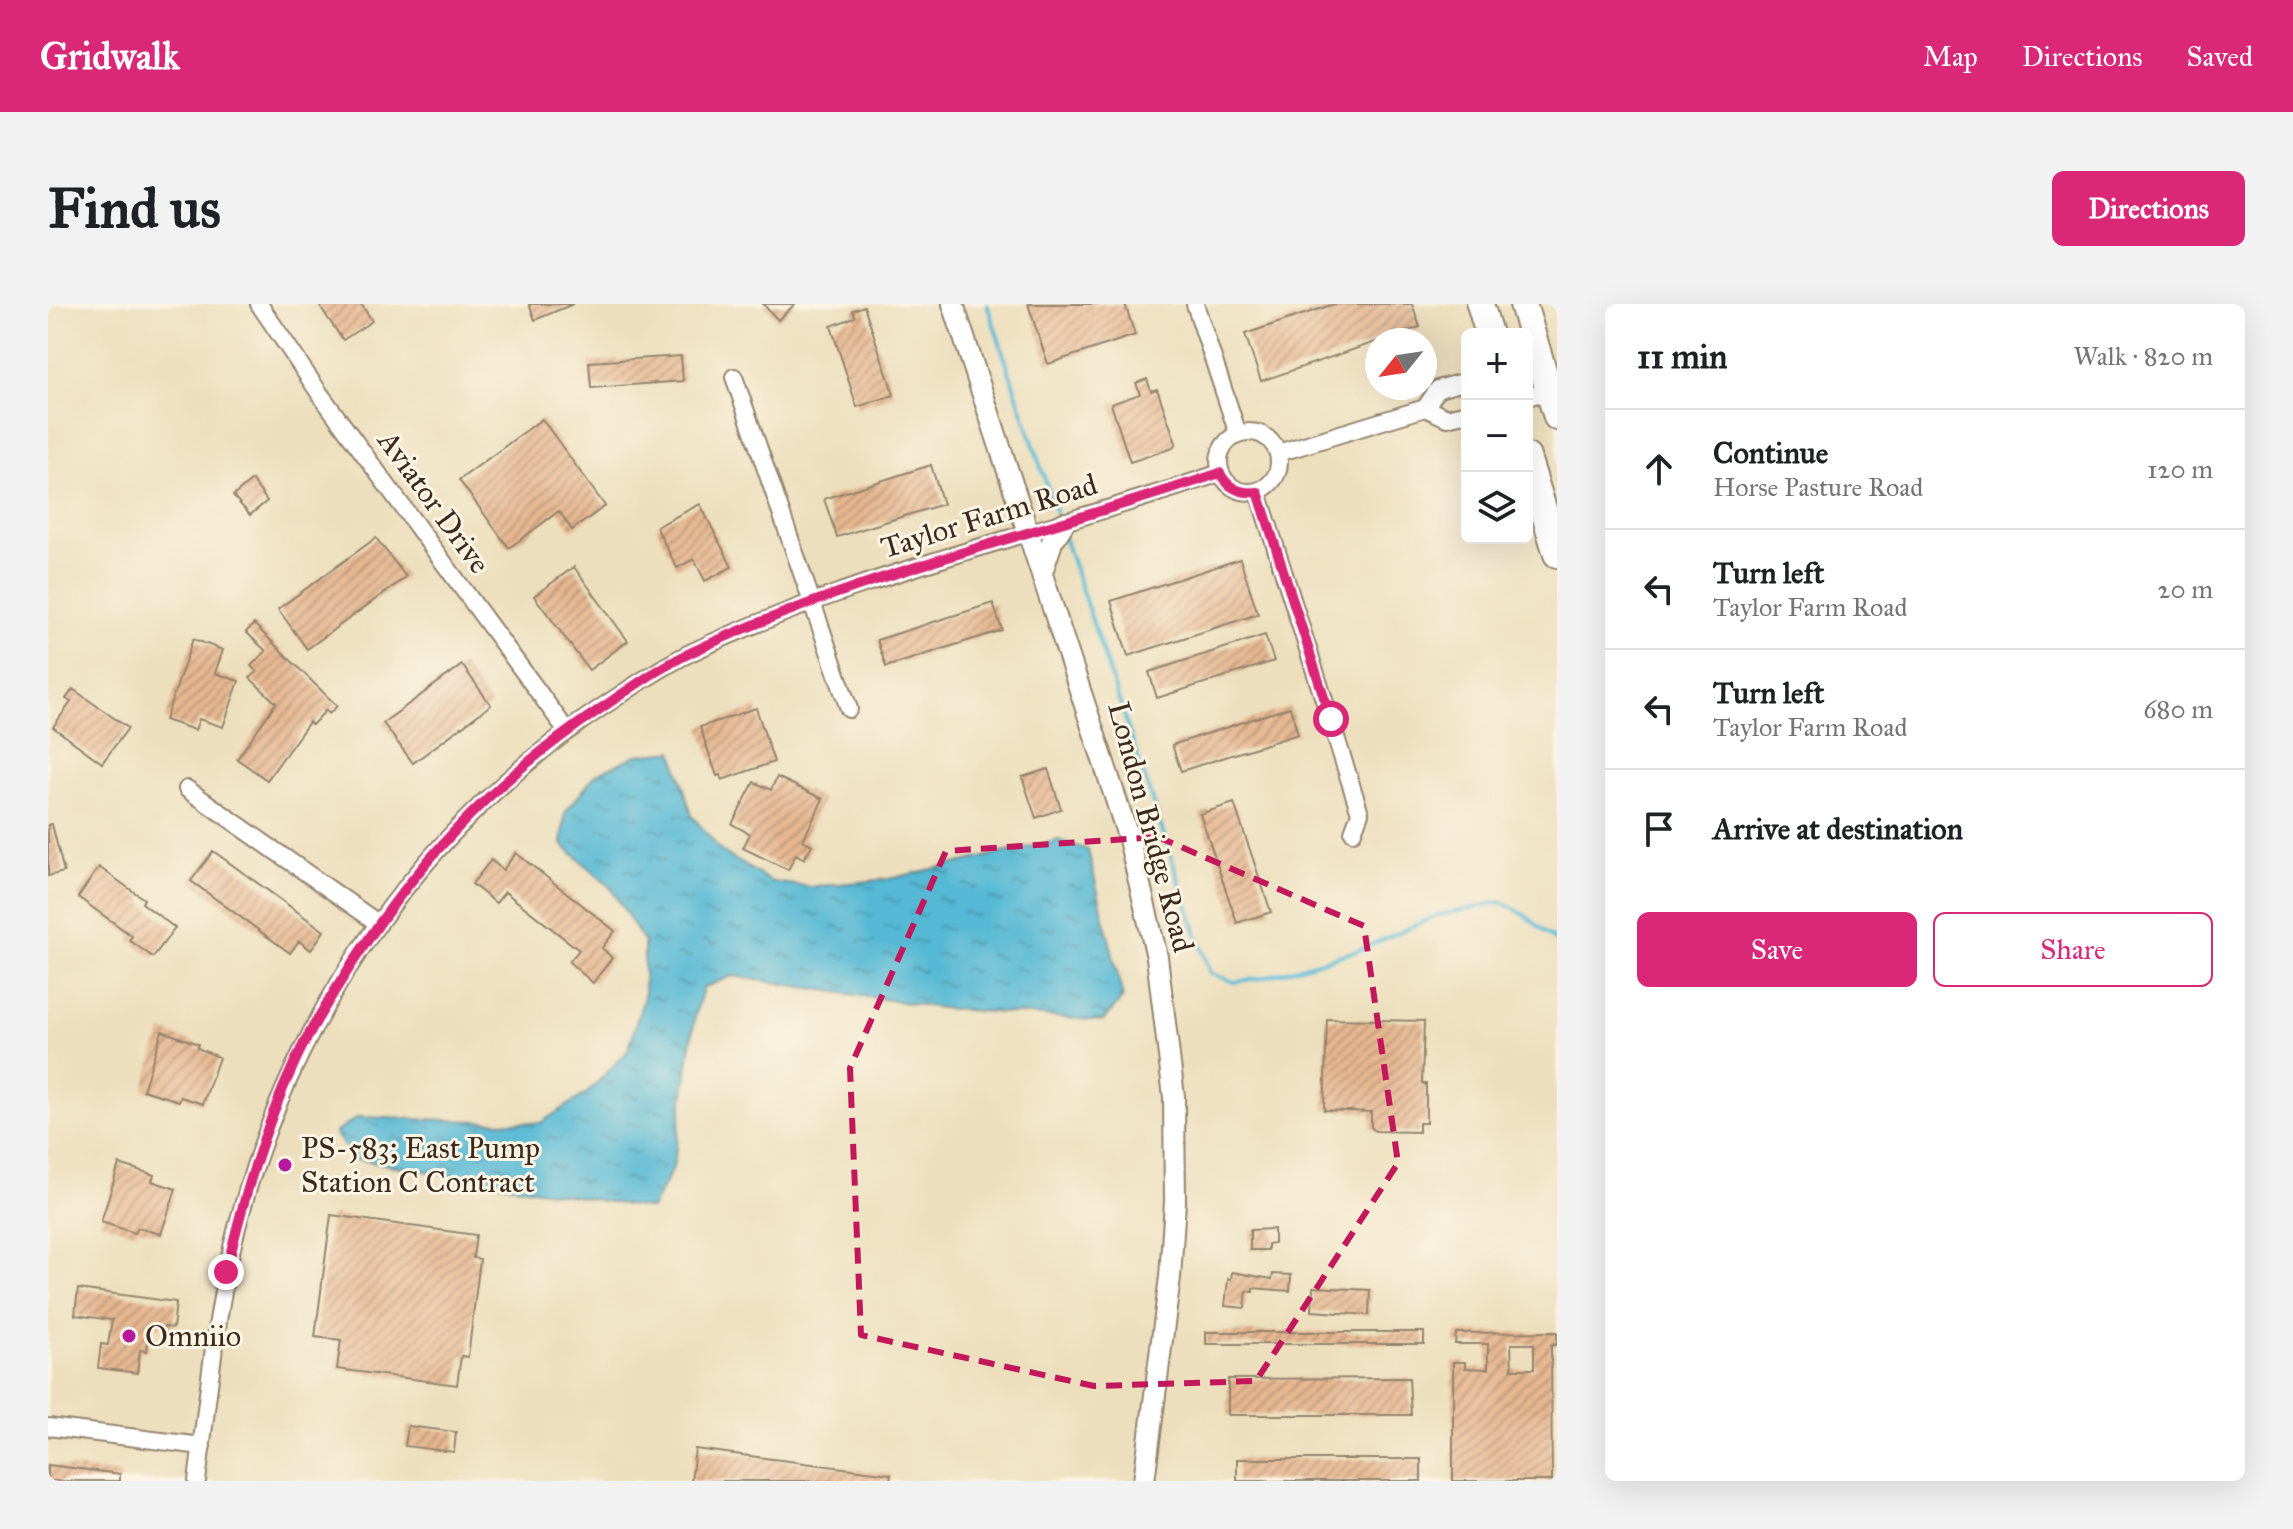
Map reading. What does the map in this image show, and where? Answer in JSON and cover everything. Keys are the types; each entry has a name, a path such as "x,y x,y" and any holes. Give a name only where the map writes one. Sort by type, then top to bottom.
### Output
{"main road":[{"path":"1480,304 1487,328"},
{"path":"1523,304 1538,394 1557,417"},
{"path":"1532,472 1557,554"}],"street":[{"name":"Aviator Drive","path":"259,304 320,394 567,731"},
{"name":"London Bridge Road","path":"953,304 1133,852 1157,957 1170,1046 1175,1134 1173,1234 1144,1481"},
{"path":"1195,304 1238,434"},
{"path":"734,377 849,709"},
{"path":"1278,453 1425,408 1438,389 1461,383"},
{"path":"1425,408 1447,418 1461,414"},
{"path":"1257,433 1273,444 1278,453 1278,472 1267,487 1258,492 1240,492 1224,481 1220,473 1218,463 1223,445 1238,434 1257,433"},
{"name":"Taylor Farm Road","path":"197,1481 226,1272 255,1164 294,1063 321,1014 379,924 426,860 466,817 567,731 641,681 687,655 812,603 888,576 1220,473"},
{"path":"1258,492 1360,813 1353,832"},
{"path":"1042,572 1047,552 1064,523"},
{"path":"187,789 379,924"},
{"path":"48,1427 202,1446"}],"highlighted area":[{"path":"1158,837 1364,926 1398,1163 1256,1381 1094,1386 861,1335 850,1068 946,851"}],"water":[{"path":"673,751 692,816 721,851 772,882 811,887 889,879 1059,840 1088,850 1123,998 1103,1021 941,1008 732,976 703,988 695,1016 673,1168 651,1209 354,1159 335,1133 358,1117 540,1123 587,1093 628,1051 644,997 644,942 610,887 562,844 565,813 596,774 637,755"}],"building":[{"path":"318,304 361,304 372,321 343,340"},
{"path":"529,304 573,304 535,320"},
{"path":"763,304 795,304 778,320"},
{"path":"1028,304 1125,304 1135,335 1048,364"},
{"path":"1334,304 1412,304 1420,327 1365,328 1365,346 1261,381 1245,334"},
{"path":"864,306 894,395 857,407 831,326 855,317 853,310"},
{"path":"681,356 683,381 591,388 589,362"},
{"path":"1147,379 1151,391 1157,389 1176,443 1173,448 1130,462 1111,404 1140,394 1136,383"},
{"path":"542,419 605,506 572,530 559,511 509,548 459,480"},
{"path":"931,465 943,504 837,537 824,499"},
{"path":"252,480 267,501 250,515 233,496"},
{"path":"700,504 732,567 705,581 694,559 677,568 656,527"},
{"path":"376,538 406,577 307,649 278,609"},
{"path":"1240,559 1258,614 1128,656 1111,601"},
{"path":"574,567 628,641 589,670 534,596"},
{"path":"993,603 1002,630 886,667 877,640"},
{"path":"254,624 337,706 329,714 326,710 312,725 309,722 267,780 237,759 276,703 250,678 257,672 251,666 266,651 246,632"},
{"path":"1265,635 1274,661 1157,698 1149,672"},
{"path":"193,639 223,650 215,673 239,681 223,727 199,719 195,730 165,720"},
{"path":"462,665 491,705 413,763 383,723"},
{"path":"73,689 128,728 102,763 53,727 71,702 66,699"},
{"path":"1290,707 1298,734 1181,771 1172,745"},
{"path":"756,708 774,762 722,780 721,775 717,776 700,727"},
{"path":"1048,769 1061,809 1036,818 1022,777"},
{"path":"777,777 823,799 803,840 812,845 804,859 796,854 788,870 743,848 750,834 732,824 754,782 771,790"},
{"path":"1234,803 1271,912 1237,923 1200,814"},
{"path":"52,824 64,872 48,876 48,825"},
{"path":"213,851 324,931 311,950 299,941 290,953 191,881"},
{"path":"516,853 615,931 602,948 612,958 593,983 569,962 579,950 505,892 496,903 472,884 491,860 503,870"},
{"path":"99,867 144,899 142,903 175,928 153,957 129,940 132,936 78,897"},
{"path":"1327,1019 1424,1021 1422,1084 1426,1084 1426,1123 1419,1123 1419,1132 1375,1131 1371,1127 1371,1112 1324,1110"},
{"path":"162,1031 198,1044 197,1048 219,1057 203,1104 181,1097 179,1101 143,1090"},
{"path":"119,1164 154,1175 152,1181 176,1189 161,1234 138,1228 135,1233 101,1222"},
{"path":"331,1215 476,1235 473,1258 480,1259 468,1357 461,1356 457,1385 337,1369 341,1340 315,1337"},
{"path":"1274,1229 1274,1243 1268,1244 1268,1250 1250,1250 1250,1230"},
{"path":"1232,1272 1272,1279 1273,1274 1291,1275 1290,1291 1253,1288 1253,1292 1247,1291 1245,1308 1225,1306 1228,1279 1231,1280"},
{"path":"1313,1287 1370,1290 1369,1315 1312,1311"},
{"name":"Omniio","path":"78,1289 176,1302 173,1328 150,1325 147,1351 140,1350 137,1373 98,1368 101,1344 108,1345 112,1320 75,1315"},
{"path":"1206,1332 1424,1332 1424,1344 1206,1344"},
{"path":"1557,1332 1557,1345 1551,1345 1552,1481 1453,1481 1453,1362 1465,1362 1465,1368 1488,1369 1488,1344 1455,1344 1456,1333","holes":["1511,1344 1534,1344 1534,1369 1512,1369"]},
{"path":"1409,1378 1411,1415 1228,1415 1228,1379"},
{"path":"408,1426 456,1432 454,1452 405,1446"},
{"path":"695,1449 891,1474 890,1481 691,1481"},
{"path":"1237,1459 1421,1459 1421,1481 1237,1481"},
{"path":"48,1465 120,1474 120,1481 48,1481"}],"waterway":[{"path":"987,304 1056,513"},
{"path":"1064,537 1210,973 1234,982 1263,978 1359,950 1436,916 1501,902 1525,915 1557,942"}],"place":[{"name":"PS-583; East Pump Station C Contract","path":"285,1165"},
{"name":"Omniio","path":"129,1336"}],"route":[{"path":"226,1272 255,1164 294,1063 321,1014 386,913 426,860 501,785 567,731 641,681 687,655 812,603 888,576 1220,473 1224,481 1240,492 1258,492 1331,719"}]}
